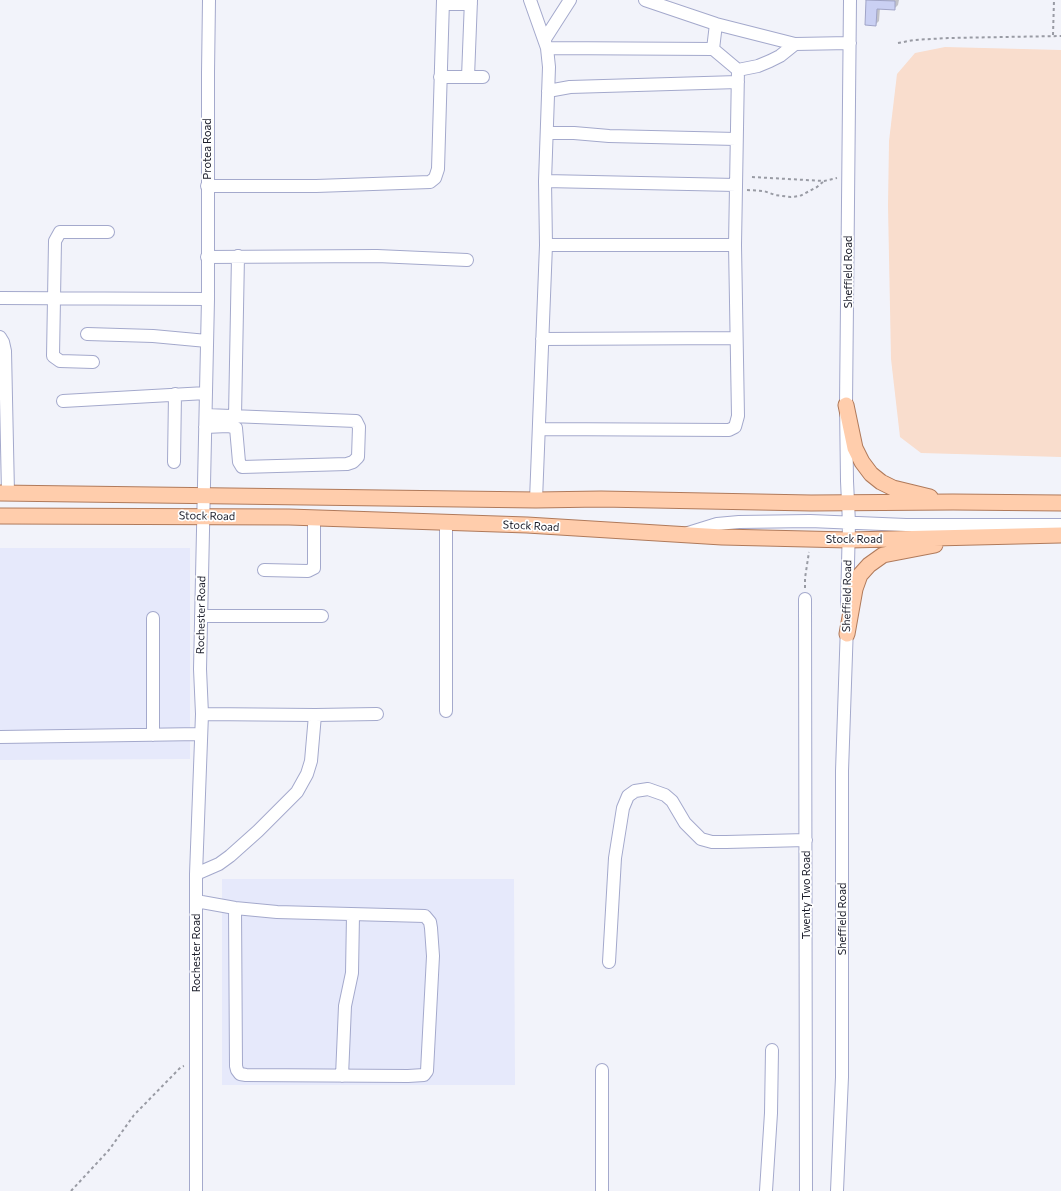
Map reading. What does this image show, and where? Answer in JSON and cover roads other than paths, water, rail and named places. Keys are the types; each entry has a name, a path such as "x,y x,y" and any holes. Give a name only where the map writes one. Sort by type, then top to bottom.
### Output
{"main road":[{"path":"846,405 855,448 862,462 872,474 881,482 894,488 953,502"},
{"name":"Stock Road","path":"4,493 848,503 1061,503"},
{"name":"Stock Road","path":"0,516 314,518 527,525 722,537 848,540 1061,534"},
{"path":"846,634 855,589 860,575 869,564 883,555 971,537"}],"street":[{"name":"Protea Road","path":"203,496 208,299 207,186 209,0"},
{"path":"530,0 546,44 549,67 545,181 546,245 536,500"},
{"path":"546,44 570,0"},
{"path":"645,0 716,24 794,44 850,43"},
{"name":"Sheffield Road","path":"837,1191 842,1077 842,771 849,523 846,405 850,0"},
{"path":"207,186 316,186 430,182 435,178 438,169 443,2 471,2 468,77"},
{"path":"713,49 716,24"},
{"path":"539,430 729,430 735,427 738,416 735,245 738,76 713,49 546,44"},
{"path":"548,91 570,86 738,76 770,62 794,44"},
{"path":"440,77 483,77"},
{"path":"547,133 736,140"},
{"path":"545,181 736,188"},
{"path":"93,362 60,361 53,356 55,241 60,232 108,232"},
{"path":"546,245 735,245"},
{"path":"235,416 238,256"},
{"path":"207,257 377,256 467,260"},
{"path":"0,298 208,299"},
{"path":"87,334 153,336 207,341"},
{"path":"0,337 5,351 4,493"},
{"path":"542,339 736,338"},
{"path":"63,401 206,392"},
{"path":"174,462 175,394"},
{"path":"235,416 356,421 359,427 358,457 355,461 348,464 242,467 239,462 236,428 205,421 235,416"},
{"name":"Rochester Road","path":"196,1191 196,874 202,714 201,616 203,496"},
{"path":"264,570 308,571 314,568 314,518"},
{"path":"684,534 729,522 810,521 906,525 1061,525"},
{"path":"446,522 446,711"},
{"name":"Twenty Two Road","path":"805,599 806,1191"},
{"path":"201,616 322,616"},
{"path":"152,735 153,618"},
{"path":"202,714 377,714"},
{"path":"196,874 218,864 230,856 258,831 297,792 307,774 311,761 315,715"},
{"path":"0,737 201,734"},
{"path":"609,962 615,858 619,830 625,801 634,791 648,789 658,792 672,801 685,823 701,839 712,842 806,840"},
{"path":"196,901 235,908 277,912 425,916 430,922 433,956 428,1071 424,1075 418,1076 246,1076 240,1074 237,1070 236,1058 235,908"},
{"path":"342,1076 345,1006 352,973 353,915"},
{"path":"766,1191 771,1113 772,1050"},
{"path":"602,1070 602,1191"}]}
